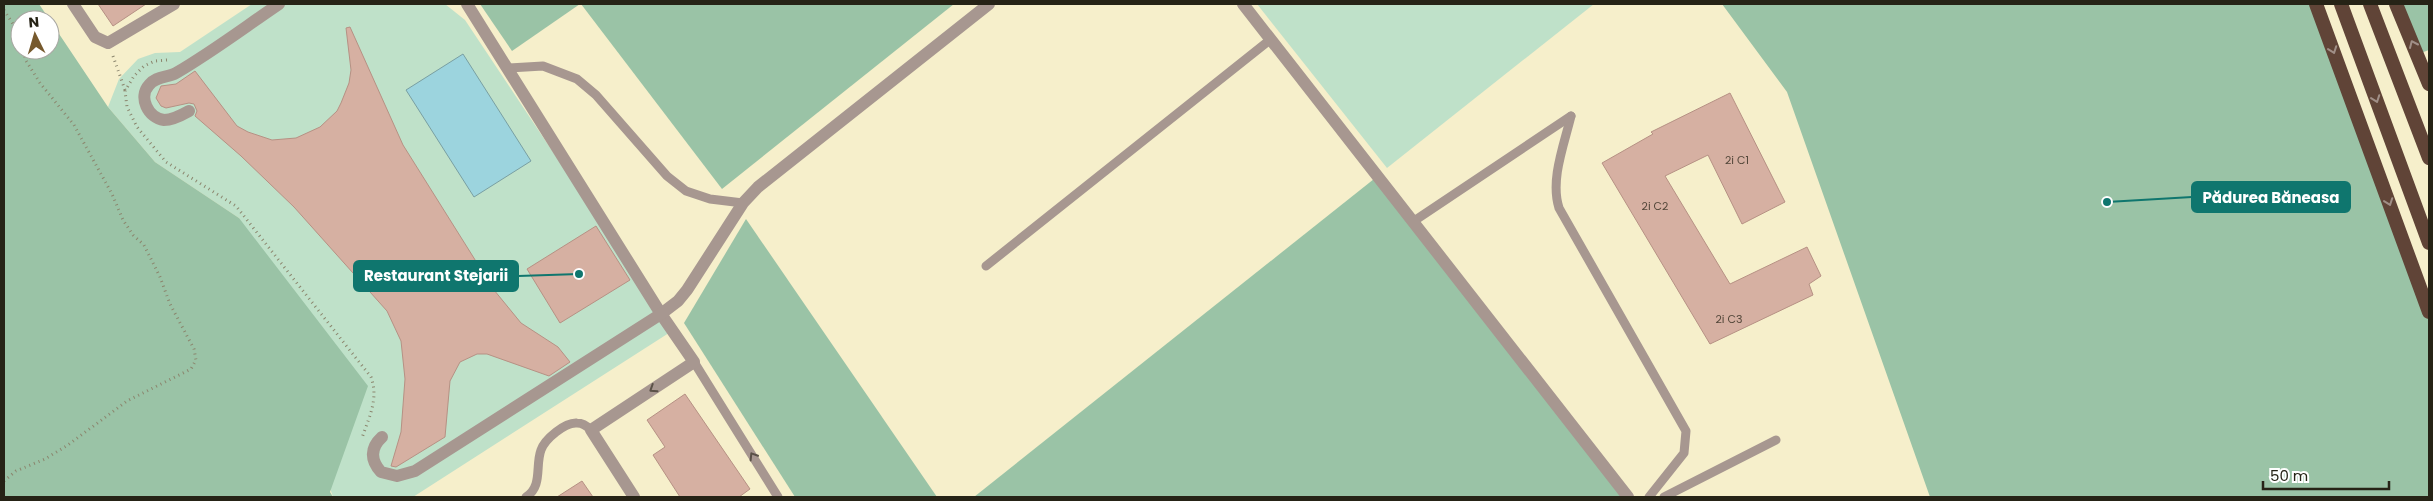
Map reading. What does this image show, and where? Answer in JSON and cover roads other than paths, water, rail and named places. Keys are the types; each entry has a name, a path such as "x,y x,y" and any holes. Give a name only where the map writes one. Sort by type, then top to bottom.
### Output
{"highway":[{"path":"2316,4 2429,312"},
{"path":"2341,4 2429,243"},
{"path":"2370,4 2429,158"},
{"path":"2396,4 2429,84"}],"street":[{"path":"73,4 95,37 101,42 108,43 174,4"},
{"path":"190,111 173,118 158,118 148,109 144,95 146,89 154,80 172,75 279,4"},
{"path":"467,4 509,68 661,314 694,362 591,430 634,497"},
{"path":"382,437 376,442 372,451 372,460 381,472 397,476 415,471 661,314 687,290 744,203 758,187 989,4"},
{"path":"1244,4 1628,497"}],"lane":[{"path":"986,266 1271,39"},
{"path":"509,68 543,66 577,79 596,95 667,176 686,191 710,199 744,203"},
{"path":"1414,221 1571,116 1556,187 1555,195 1559,208 1686,431 1684,453 1649,497"},
{"path":"694,362 778,497"},
{"path":"526,497 536,485 540,451 549,438 570,424 578,423 591,430"},
{"path":"1664,497 1776,440"}],"water":[{"path":"463,54 531,161 474,197 406,90"}],"place":[{"name":"Pădurea Băneasa","path":"2107,202"},
{"name":"Restaurant Stejarii","path":"579,274"}]}
